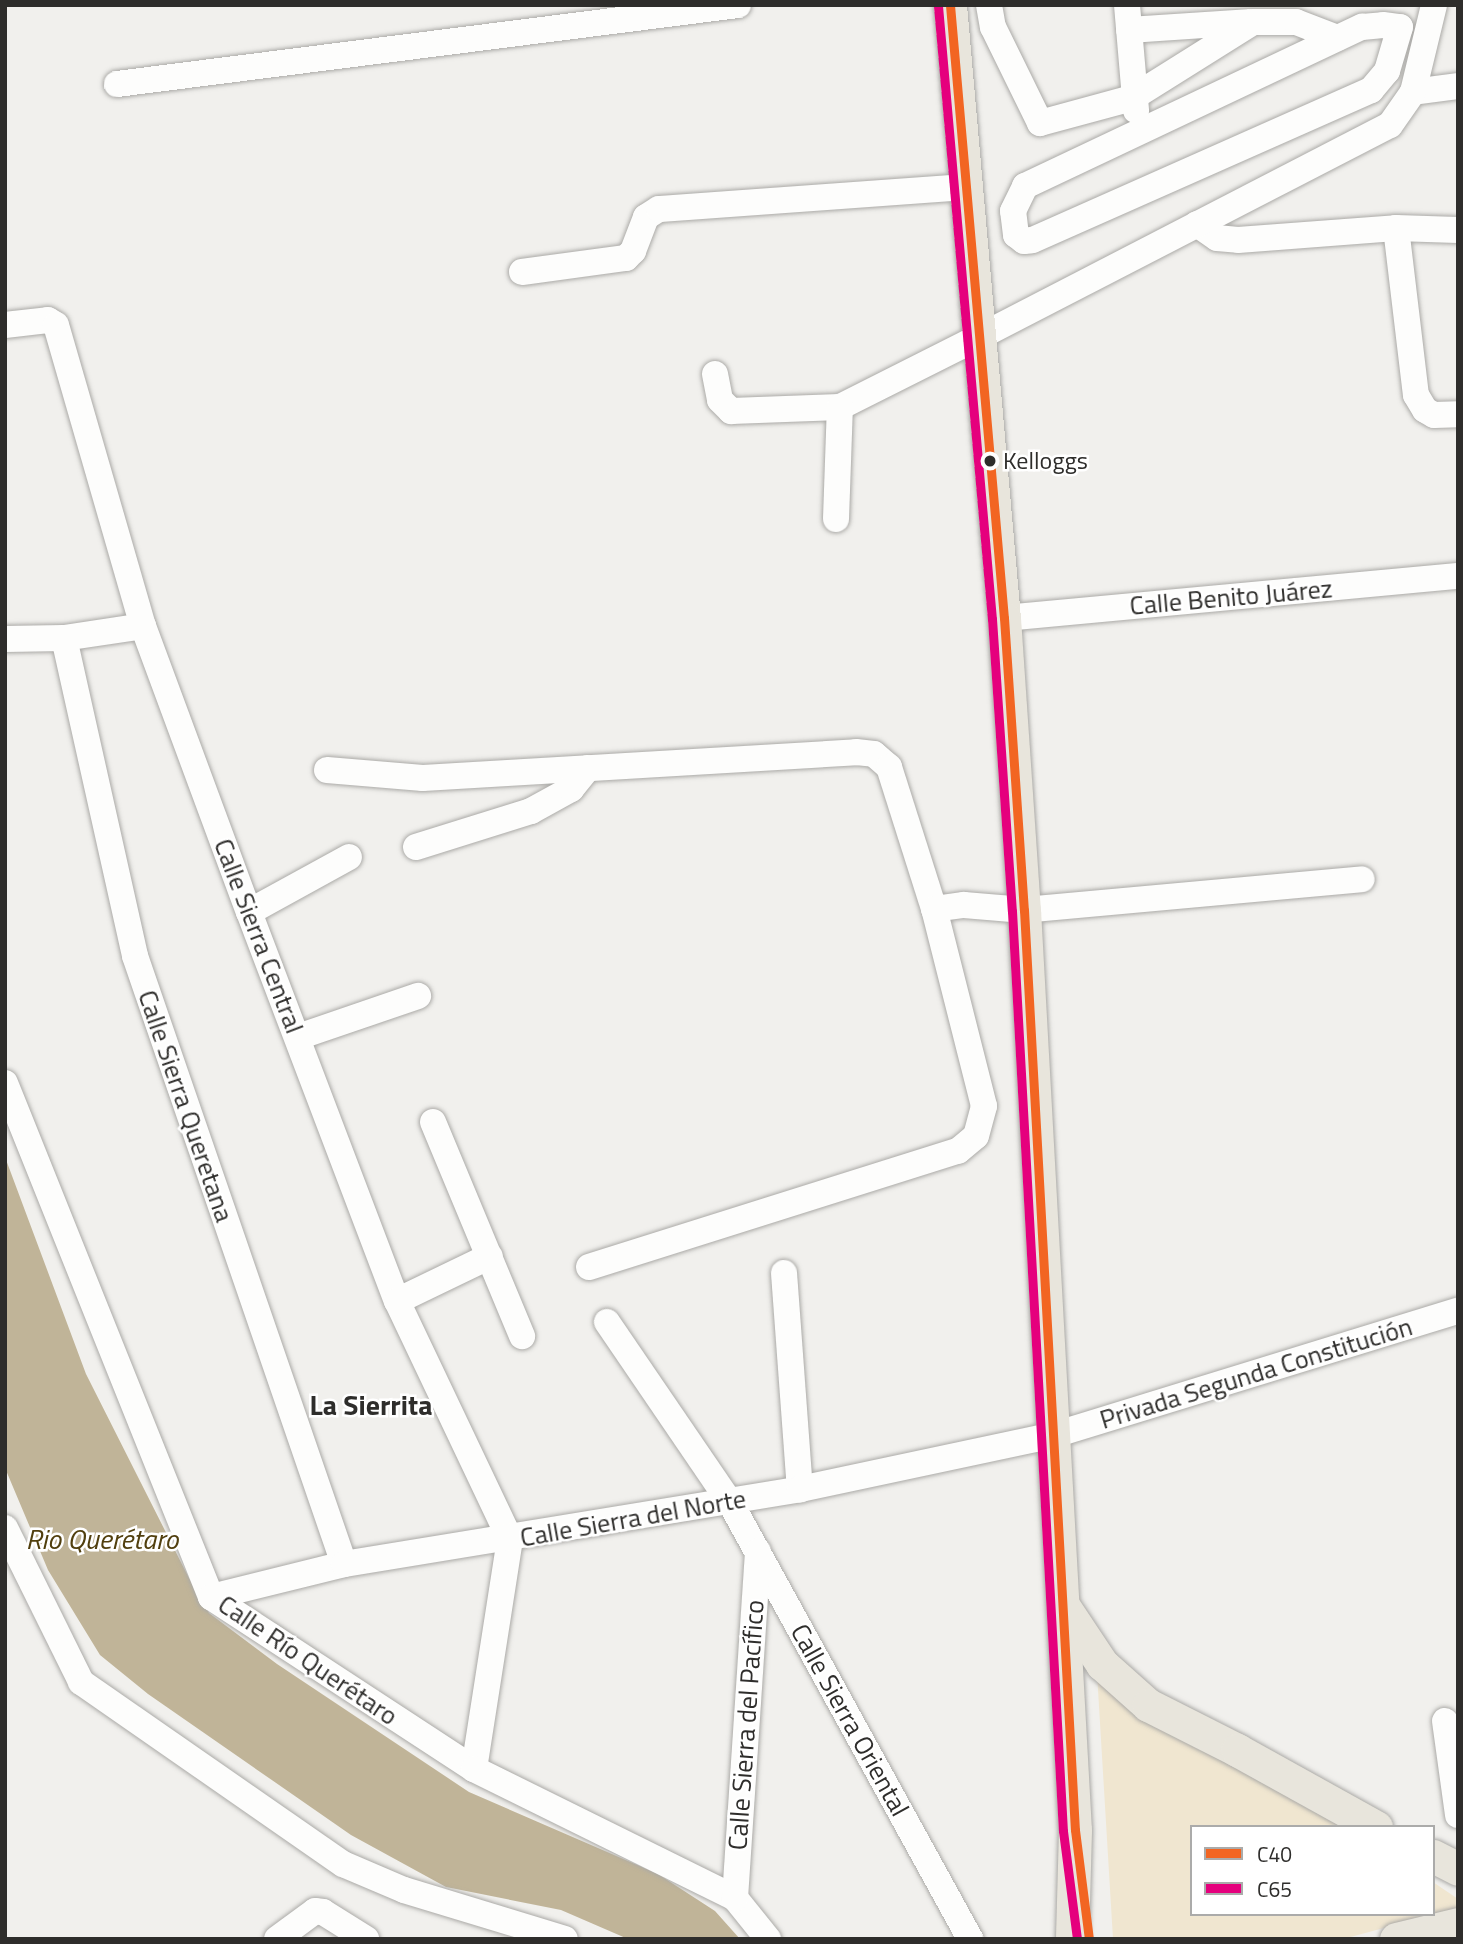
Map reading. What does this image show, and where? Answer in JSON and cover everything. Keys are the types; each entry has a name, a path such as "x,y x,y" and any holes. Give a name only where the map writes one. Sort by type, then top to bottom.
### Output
{"main road":[{"path":"950,5 1004,618 1024,910 1075,1830 1072,1939"},
{"path":"1064,1605 1102,1664 1147,1705 1237,1749 1372,1825"},
{"path":"1075,1830 1089,1939"},
{"path":"1435,1857 1458,1869"},
{"path":"1396,1939 1458,1924"}],"street":[{"path":"117,84 738,5"},
{"path":"989,5 993,27 1040,123 1132,98 1253,22"},
{"path":"715,374 720,400 731,411 840,407 979,337 1390,125 1413,92 1434,5"},
{"path":"1400,16 1387,71 1371,90 1032,240 1024,241 1016,235 1013,211 1025,186 1338,38 1362,27 1400,16"},
{"path":"1140,130 1132,98 1128,18 1296,22 1338,38"},
{"path":"1413,92 1458,86"},
{"path":"522,272 626,258 633,251 646,217 659,209 966,187"},
{"path":"1197,225 1217,238 1238,240 1396,228 1458,230"},
{"path":"1396,228 1416,395 1425,410 1434,415 1458,414"},
{"name":"Calle Sierra Central","path":"5,325 48,320 56,325 143,626 249,912 397,1301 510,1539"},
{"path":"836,519 840,407"},
{"name":"Calle Benito Juárez","path":"1004,618 1458,576"},
{"path":"5,639 64,638 143,626"},
{"name":"Calle Sierra Queretana","path":"64,638 135,956 344,1564"},
{"path":"327,770 424,778 856,752 874,754 889,767 933,909 984,1106 976,1136 958,1151 589,1268"},
{"path":"416,847 531,811 571,789 588,768"},
{"path":"249,912 349,857"},
{"path":"933,909 964,905 1024,910 1362,879"},
{"path":"298,1037 418,996"},
{"name":"Calle Río Querétaro","path":"5,1083 211,1597 474,1769 735,1898 768,1939"},
{"path":"433,1122 522,1336"},
{"path":"397,1301 490,1256"},
{"path":"784,1273 800,1489"},
{"name":"Privada Segunda Constitución","path":"1054,1435 1458,1311"},
{"name":"Calle Sierra Oriental","path":"607,1322 730,1502 970,1939"},
{"name":"Calle Sierra del Norte","path":"211,1597 344,1564 730,1502 1054,1435"},
{"path":"5,1528 81,1682 343,1864 404,1890 565,1939"},
{"path":"474,1769 510,1539"},
{"name":"Calle Sierra del Pacífico","path":"735,1898 758,1552"},
{"path":"1445,1721 1458,1815"},
{"path":"277,1939 315,1911 323,1912 366,1939"}],"shaded area":[{"path":"1097,1673 1346,1825 1190,1825 1190,1916 1428,1916 1343,1939 1113,1939"},
{"path":"1435,1883 1458,1899 1458,1908 1435,1914"}],"water":[{"name":"Rio Querétaro","path":"5,1157 86,1374 209,1613 277,1664 469,1792 658,1874 715,1911 740,1939 628,1939 561,1910 446,1887 351,1835 148,1694 100,1655 48,1570 5,1468"}],"transit line":[{"name":"C40","path":"950,5 1004,618 1024,910 1075,1830 1089,1939"},
{"name":"C65","path":"938,6 992,619 1012,911 1063,1831 1077,1939"}],"place":[{"name":"Kelloggs","path":"990,461"}],"district":[{"name":"La Sierrita","path":"371,1405"}]}
